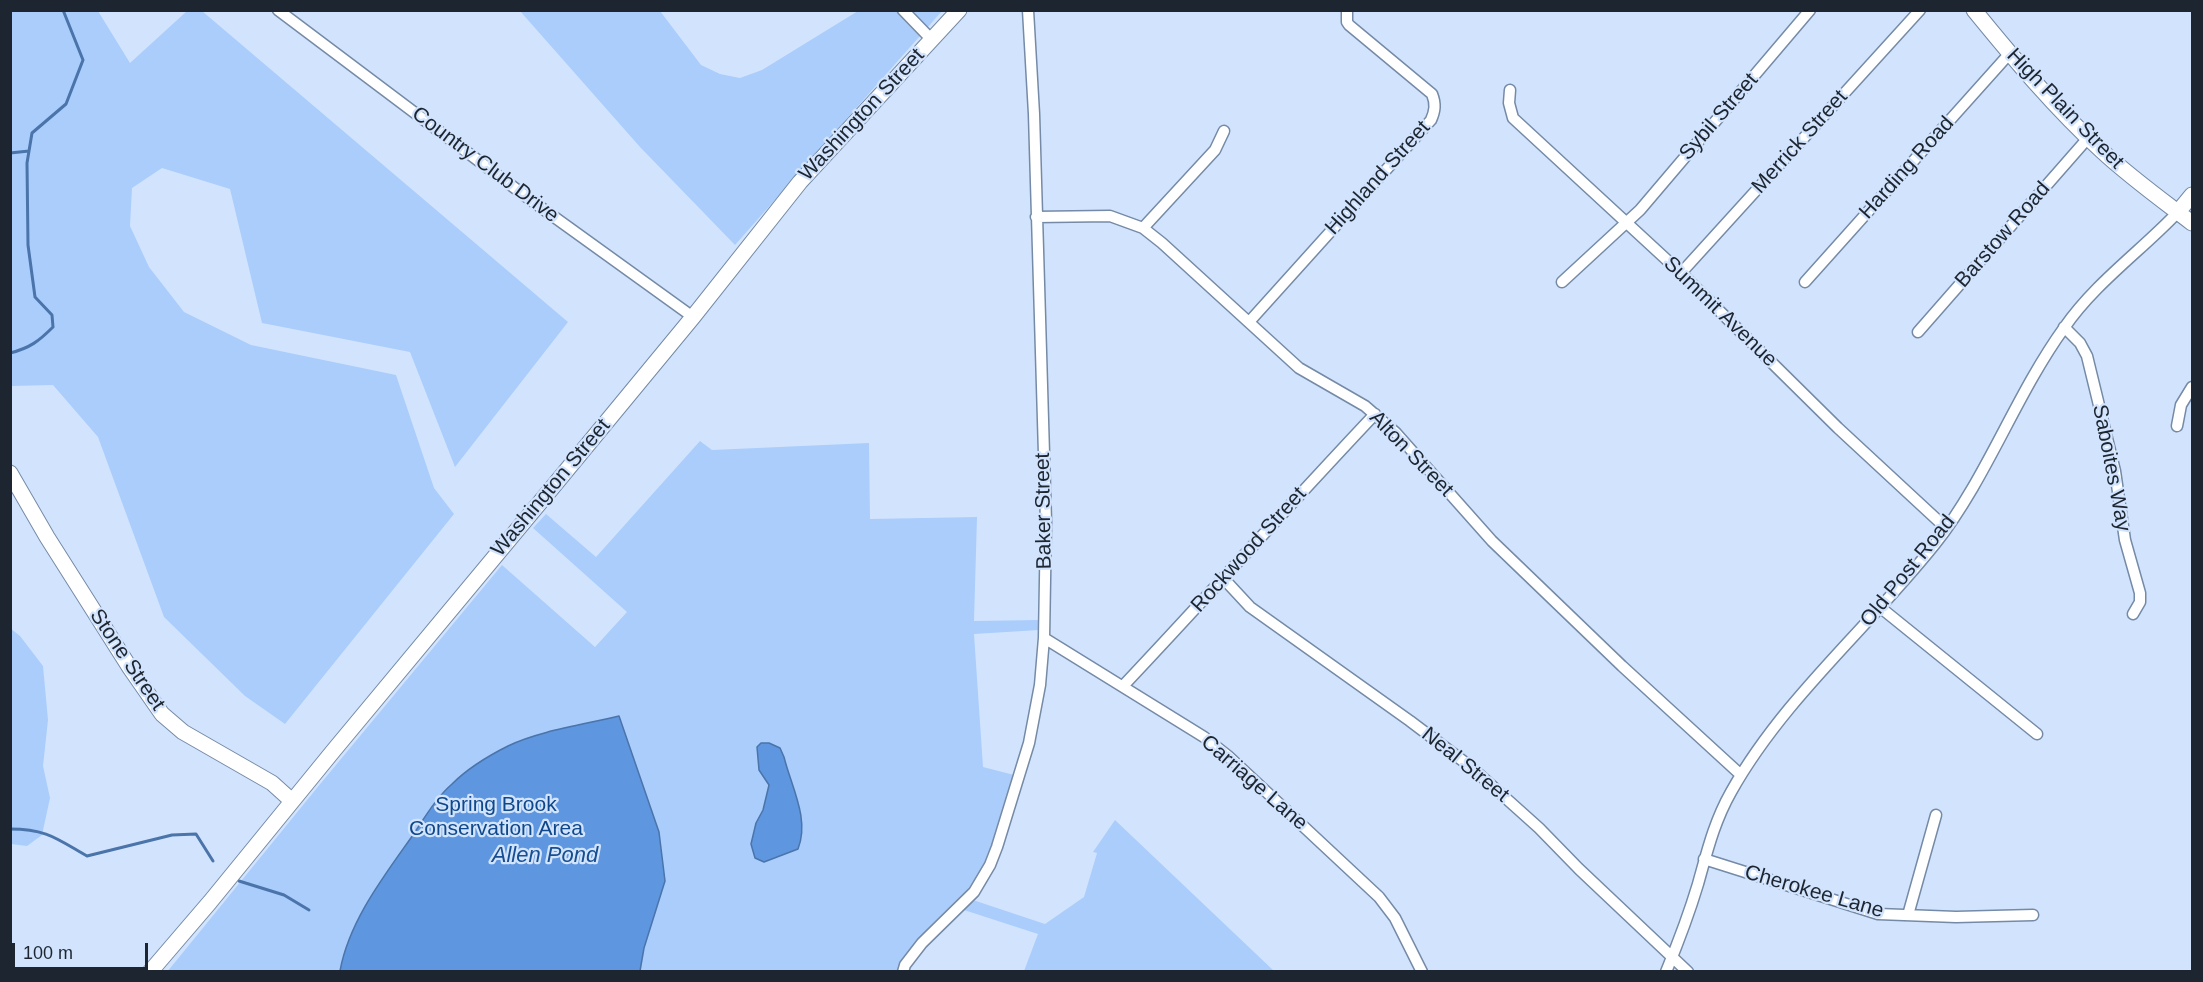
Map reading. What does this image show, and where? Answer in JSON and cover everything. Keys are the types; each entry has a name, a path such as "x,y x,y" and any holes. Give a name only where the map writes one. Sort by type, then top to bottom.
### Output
{"main road":[{"name":"Washington Street","path":"150,972 693,317 800,182 959,10"},
{"name":"High Plain Street","path":"1974,10 2010,54 2088,138 2124,170 2193,223"},
{"name":"Old Post Road","path":"2178,212 2193,195"},
{"name":"Stone Street","path":"10,473 47,537 117,648 162,714 183,732 272,783 292,801"}],"street":[{"name":"Country Club Drive","path":"278,10 532,201 693,317"},
{"path":"903,10 932,40"},
{"name":"Baker Street","path":"903,972 922,943 974,892 990,866 1034,722 1040,685 1044,638 1046,522 1034,114 1028,10"},
{"name":"Highland Street","path":"1249,322 1431,120 1434,113 1432,94 1349,25 1347,10"},
{"name":"Sybil Street","path":"1562,282 1640,210 1810,10"},
{"name":"Merrick Street","path":"1681,273 1920,10"},
{"name":"Harding Road","path":"1805,282 2010,54"},
{"name":"Summit Avenue","path":"1510,90 1509,103 1513,118 1681,273 1838,428 1946,528"},
{"path":"1143,228 1215,150 1224,131"},
{"name":"Barstow Road","path":"1918,332 2088,138"},
{"name":"Old Post Road","path":"1666,972 1688,918 1704,859 1720,813 1741,775 1796,703 1881,608 1946,528 1970,490 2034,374 2064,327 2094,292 2178,212"},
{"name":"Alton Street","path":"1036,217 1110,216 1143,228 1162,243 1299,368 1375,414 1396,433 1492,541 1622,666 1741,775"},
{"name":"Saboites Way","path":"2064,327 2080,343 2087,356 2115,471 2125,540 2140,593 2140,602 2133,614"},
{"path":"2177,426 2181,405 2193,387"},
{"name":"Rockwood Street","path":"1123,686 1375,414"},
{"name":"Neal Street","path":"1224,579 1250,607 1410,720 1471,767 1539,828 1688,972"},
{"path":"1881,608 2037,734"},
{"name":"Carriage Lane","path":"1044,638 1216,746 1379,897 1395,918 1422,972"},
{"path":"1908,915 1936,815"},
{"name":"Cherokee Lane","path":"1704,859 1878,914 1956,917 2033,915"}],"green space":[{"path":"10,11 98,11 130,63 187,11 202,11 568,322 455,467 410,352 262,323 230,189 162,168 132,188 130,226 149,267 184,312 251,345 396,375 434,488 454,514 285,724 245,696 164,617 98,437 53,385 11,386"},
{"path":"520,11 660,11 701,65 720,74 740,78 762,70 858,11 942,11 735,245 640,147"},
{"name":"Spring Brook Conservation Area","path":"700,441 712,450 869,443 870,519 977,517 974,621 1040,620 1039,630 974,634 983,767 1018,776 990,865 903,971 167,972 502,565 595,647 627,612 533,528 546,514 596,557"},
{"path":"10,628 20,636 43,666 48,720 43,766 50,798 42,835 27,846 11,844"},
{"path":"1115,820 1274,971 1024,971 1038,934 964,910 973,900 1045,924 1084,897 1097,853 1093,852"}],"water":[{"name":"Allen Pond","path":"619,716 659,832 665,881 644,948 640,971 340,971 351,934 369,900 431,808 458,778 486,758 520,741 548,732"},
{"path":"761,743 769,743 780,748 798,803 802,826 798,849 764,862 755,858 751,844 769,785 759,770 757,747"}],"waterway":[{"path":"10,353 34,343 53,327 52,315 35,297 28,245 27,163 32,133 66,104 83,60 63,10"},
{"path":"10,153 29,151"},
{"path":"10,829 43,833 87,856 172,835 196,834 213,861"},
{"path":"239,881 284,895 309,910"}]}
